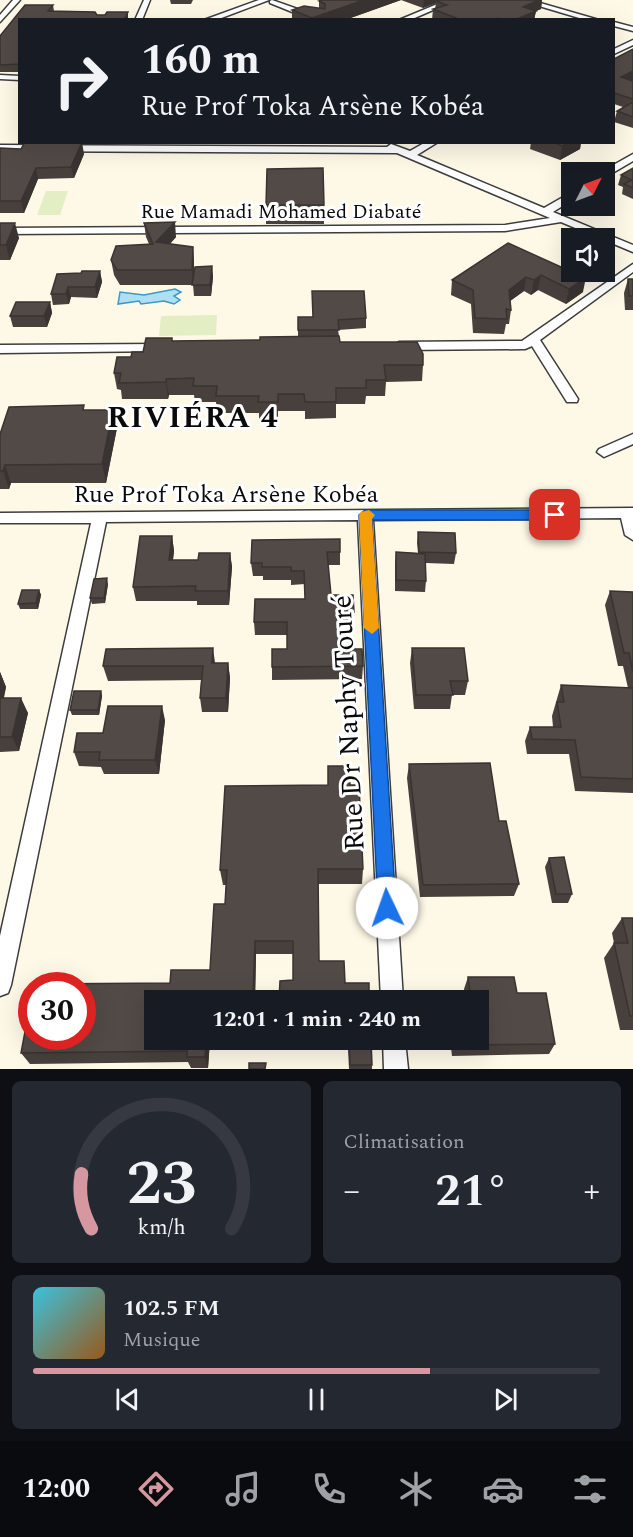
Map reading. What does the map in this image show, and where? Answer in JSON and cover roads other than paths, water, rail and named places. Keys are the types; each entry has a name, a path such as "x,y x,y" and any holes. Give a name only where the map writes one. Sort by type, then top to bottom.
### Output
{"street":[{"path":"0,21 17,0"},
{"path":"139,18 147,0"},
{"path":"409,18 453,0"},
{"path":"522,0 589,18"},
{"path":"214,18 269,1 315,18"},
{"path":"615,24 633,29"},
{"path":"615,51 633,42"},
{"path":"0,77 18,78"},
{"path":"385,144 633,249"},
{"path":"410,155 430,144"},
{"path":"0,148 399,150"},
{"path":"615,168 633,157"},
{"path":"545,212 561,202"},
{"name":"Rue Mamadi Mohamed Diabaté","path":"0,231 505,228 561,219"},
{"path":"391,346 525,345 633,267"},
{"path":"534,340 572,399"},
{"path":"0,349 178,348"},
{"path":"604,452 633,438"},
{"path":"630,514 633,535"},
{"name":"Rue Prof Toka Arsène Kobéa","path":"0,518 630,514"},
{"name":"Rue Dr Naphy Touré","path":"365,515 391,990"},
{"path":"0,985 100,517"},
{"path":"395,1050 396,1069"}],"water":[{"path":"175,289 181,292 174,296 180,300 174,304 164,301 141,304 139,301 118,304 120,292 144,295"}],"district":[{"name":"RIVIÉRA 4","path":"193,417"}]}
